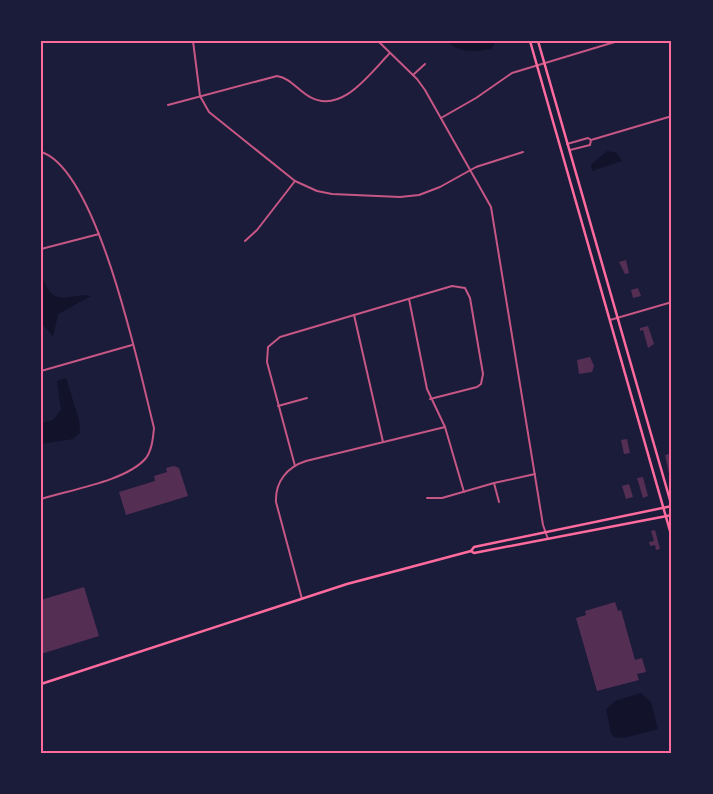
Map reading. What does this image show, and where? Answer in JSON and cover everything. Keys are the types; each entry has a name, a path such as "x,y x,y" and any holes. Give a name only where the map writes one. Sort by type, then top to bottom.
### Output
{"main road":[{"path":"530,41 672,538"},
{"path":"471,551 474,547 672,506 538,41"},
{"path":"41,684 388,572 471,551 548,539 672,515"}],"street":[{"path":"193,41 200,96 209,112 295,181 317,191 332,194 400,198 431,191 470,170 523,152"},
{"path":"378,41 413,75 441,118 491,207 545,532 548,539"},
{"path":"441,118 476,98 512,73 618,41"},
{"path":"168,105 277,76 286,78 310,97 320,100 336,99 355,89 390,53"},
{"path":"413,75 425,64"},
{"path":"567,144 588,138 591,140 672,116"},
{"path":"569,150 590,144 591,140"},
{"path":"41,152 56,160 65,170 99,234 113,272 154,428 152,445 146,458 132,470 41,499"},
{"path":"245,241 257,230 295,181"},
{"path":"41,249 99,234"},
{"path":"295,466 266,362 268,347 283,336 452,286 466,288 470,298 483,374 481,384 477,387 430,399"},
{"path":"409,299 430,399 445,427 464,492"},
{"path":"610,320 672,302"},
{"path":"354,315 383,442"},
{"path":"41,371 132,345"},
{"path":"278,406 307,398"},
{"path":"302,599 276,498 281,480 295,466 383,442 401,440 445,427"},
{"path":"427,498 435,499 536,474"},
{"path":"494,483 499,502"}],"shaded area":[{"path":"446,41 496,41 491,49 473,51 462,50"},
{"path":"607,151 617,153 622,161 592,171 591,165"},
{"path":"41,274 48,289 57,297 91,296 58,314 53,337 41,322"},
{"path":"66,378 79,420 80,433 73,439 41,444 41,423 53,420 61,410 57,381"},
{"path":"641,693 651,702 658,729 624,738 614,737 611,733 606,709 615,701"}],"building":[{"path":"626,260 629,273 625,274 619,262"},
{"path":"638,288 641,296 633,298 631,290"},
{"path":"648,326 654,344 648,348 643,330 640,331 640,328"},
{"path":"590,357 594,366 592,372 579,374 577,360"},
{"path":"627,439 630,453 624,454 621,440"},
{"path":"672,453 672,478 670,478 665,455"},
{"path":"174,466 179,468 188,496 126,515 119,492 155,481 154,476 167,472 166,468"},
{"path":"643,477 648,496 643,498 637,478"},
{"path":"629,484 633,497 626,499 622,486"},
{"path":"655,530 660,549 656,550 655,545 650,546 649,542 654,541 651,531"},
{"path":"84,587 99,636 41,654 41,600"},
{"path":"615,602 618,611 621,610 635,660 642,658 646,672 637,674 639,680 597,691 576,618 586,615 585,611"}]}
